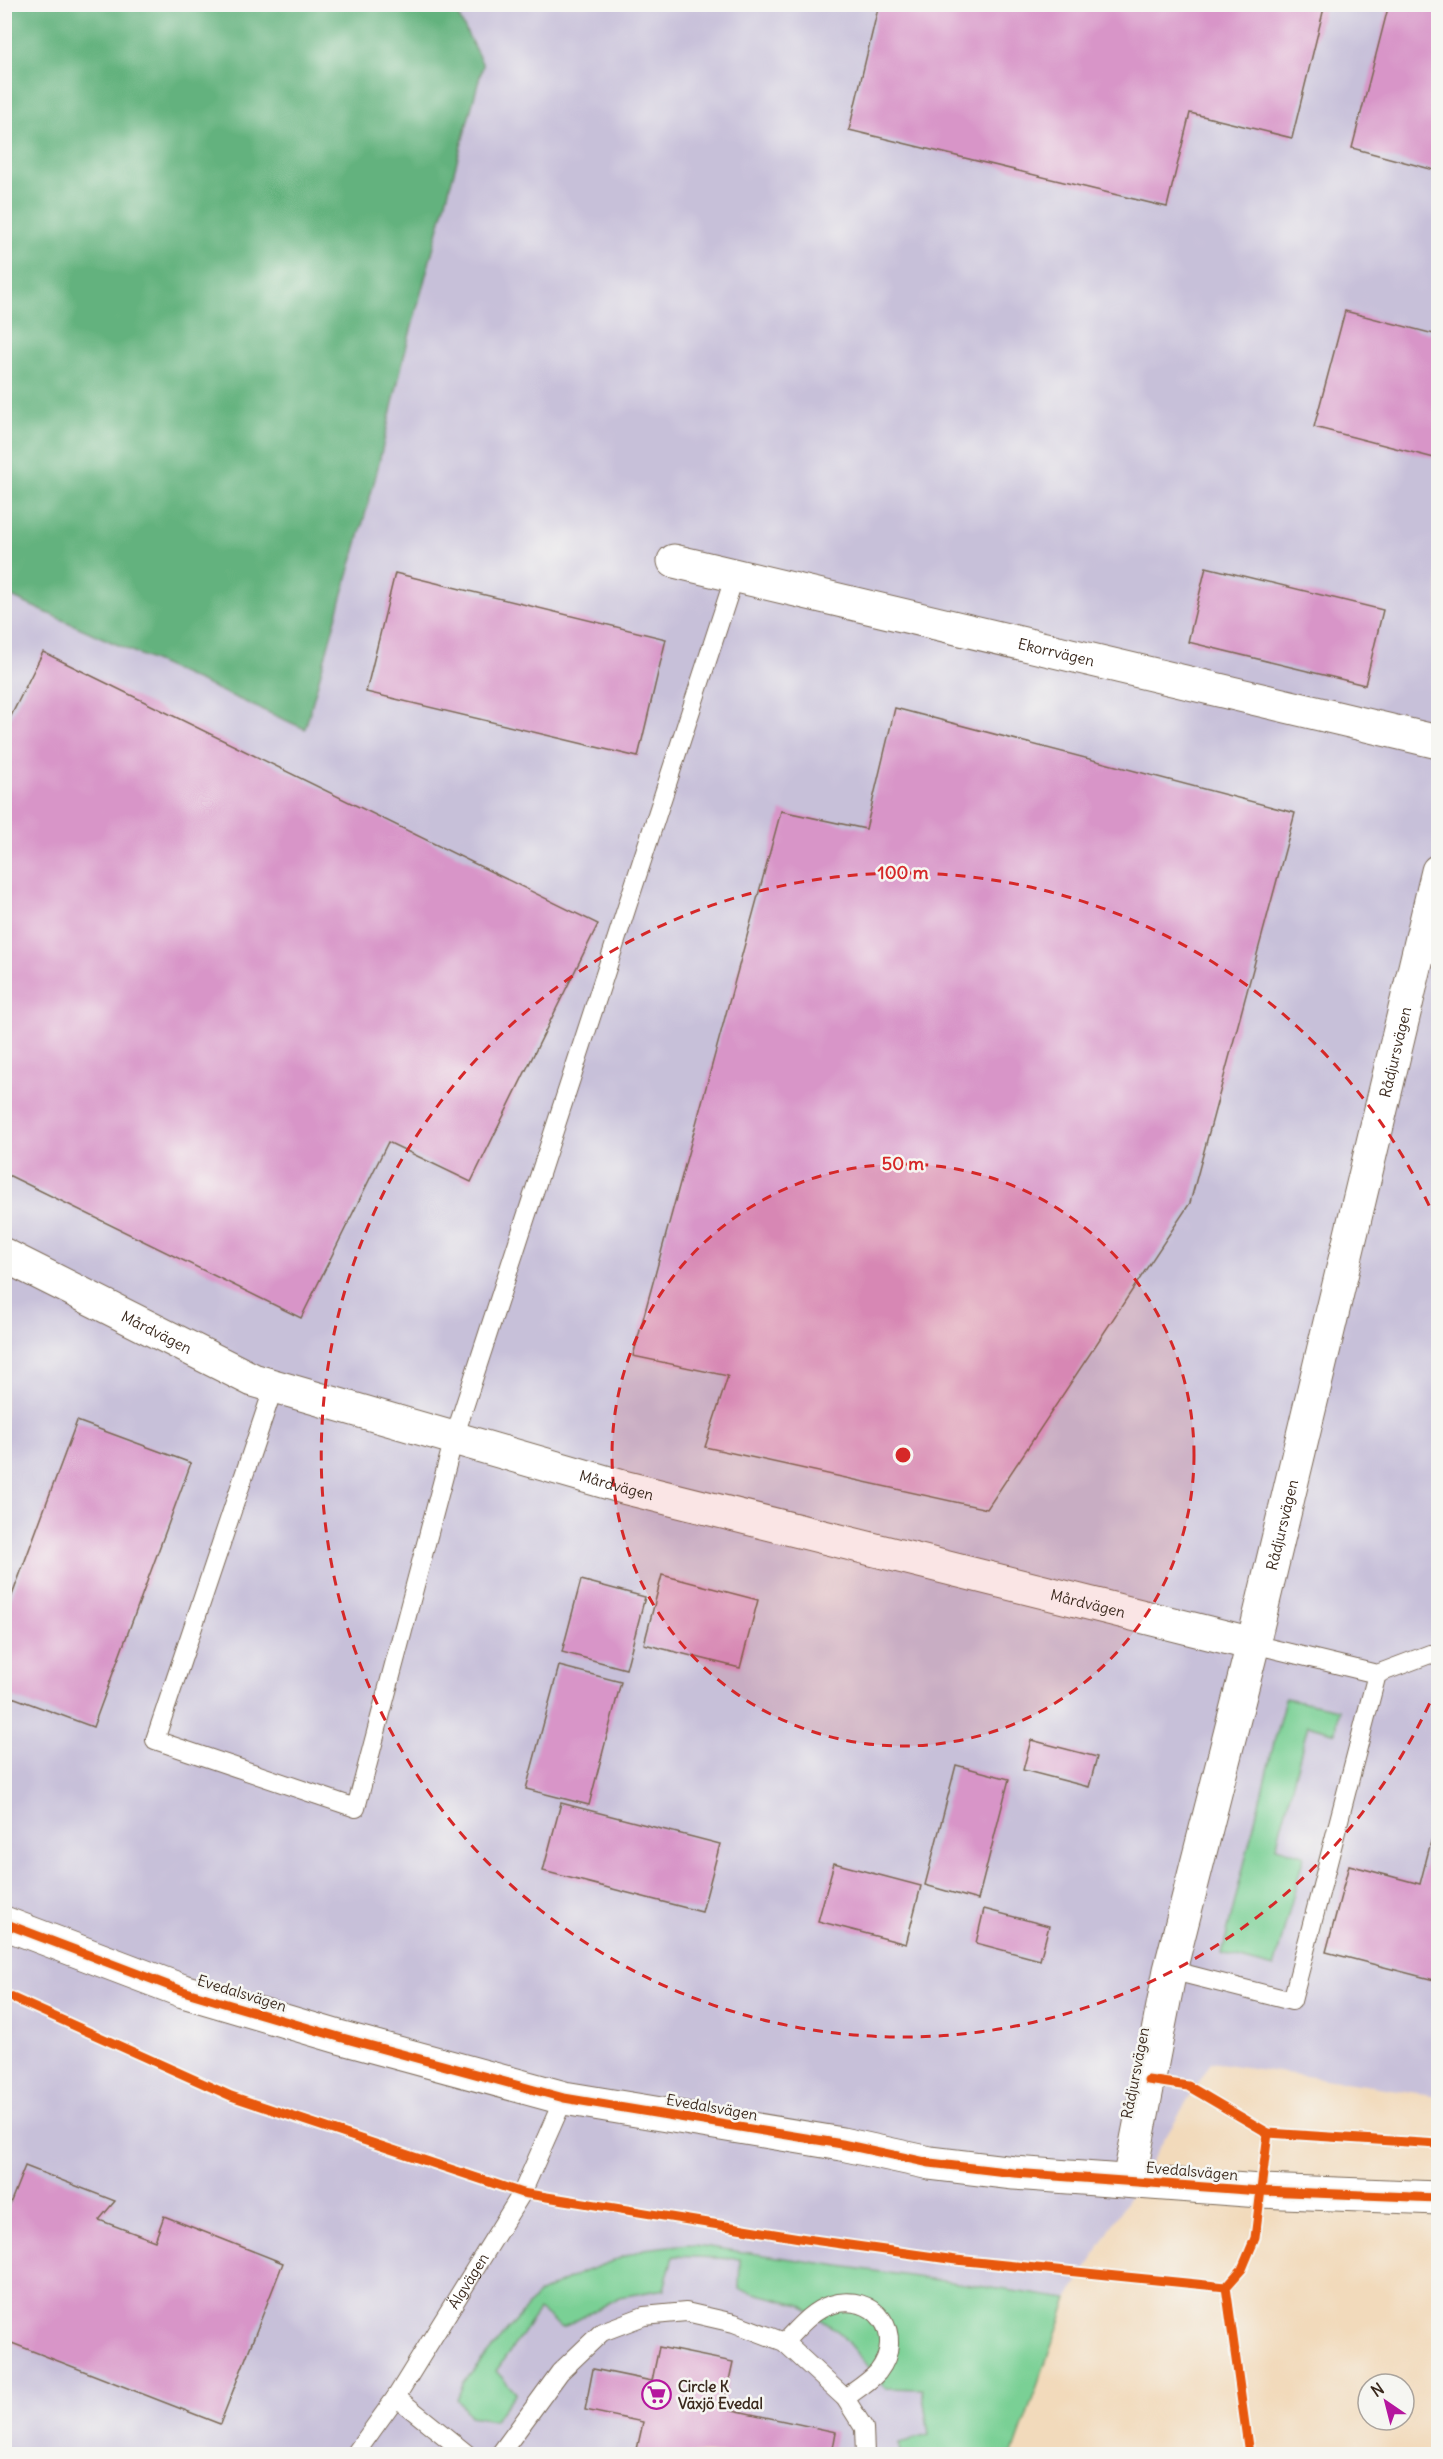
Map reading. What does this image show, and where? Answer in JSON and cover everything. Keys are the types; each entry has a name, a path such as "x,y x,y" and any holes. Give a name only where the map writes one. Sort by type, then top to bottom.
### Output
{"street":[{"name":"Ekorrvägen","path":"674,561 1438,742"},
{"name":"Rådjursvägen","path":"1129,2181 1170,1970 1253,1644 1438,872"},
{"name":"Mårdvägen","path":"4,1256 253,1380 623,1487 1253,1644"},
{"name":"Evedalsvägen","path":"4,1923 183,1991 339,2037 564,2098 842,2144 930,2163 1014,2173 1260,2192 1438,2198"},
{"name":"Evedalsvägen","path":"1260,2192 1438,2221"}],"lane":[{"path":"274,1386 155,1740 357,1808 454,1438 735,575"},
{"path":"1253,1644 1377,1674 1430,1654 1438,1656"},
{"path":"1170,1970 1292,2001 1377,1674"},
{"name":"Älgvägen","path":"355,2454 396,2397 522,2193 564,2098"},
{"path":"784,2342 814,2312 830,2305 861,2302 877,2311 889,2338 885,2357 878,2371 845,2398"},
{"path":"500,2454 560,2372 602,2332 644,2316 686,2312 734,2323 784,2342 845,2398 864,2428 865,2454"},
{"path":"396,2397 467,2454"}],"shaded area":[{"path":"453,5 1438,5 1438,2096 1211,2062 1068,2299 1013,2454 5,2454 5,594 304,729 375,479 405,352 483,65"}],"green space":[{"path":"5,4 453,5 483,65 405,352 375,479 305,729 5,594"},
{"path":"1285,1698 1339,1709 1336,1733 1308,1725 1276,1847 1304,1855 1274,1968 1222,1954"},
{"path":"688,2244 1068,2299 1013,2454 900,2454 899,2443 929,2435 922,2389 885,2388 840,2333 801,2305 739,2289 740,2259 673,2256 664,2289 620,2297 562,2328 539,2310 496,2371 516,2393 494,2420 470,2416 457,2399 464,2382 538,2294 581,2273 644,2249"}],"building":[{"path":"879,4 1325,4 1292,138 1190,113 1167,207 849,130"},
{"path":"1389,4 1438,4 1438,171 1352,148"},
{"path":"1345,311 1438,335 1438,459 1314,427"},
{"path":"1206,567 1383,610 1365,685 1188,642"},
{"path":"395,573 666,639 638,757 366,692"},
{"path":"43,652 598,924 471,1182 388,1142 301,1318 4,1173 4,730"},
{"path":"895,708 1295,813 1190,1203 987,1509 705,1447 728,1376 633,1356 781,811 866,829"},
{"path":"77,1421 191,1463 93,1727 4,1694 4,1617"},
{"path":"662,1575 758,1600 740,1668 644,1644"},
{"path":"581,1580 645,1597 626,1669 562,1652"},
{"path":"559,1666 621,1682 589,1805 526,1789"},
{"path":"1031,1740 1097,1757 1089,1787 1023,1770"},
{"path":"956,1765 1009,1779 978,1900 925,1885"},
{"path":"561,1803 720,1844 702,1912 543,1871"},
{"path":"1434,1830 1438,1832 1438,1981 1326,1952 1349,1865 1420,1884"},
{"path":"834,1863 921,1886 906,1944 818,1921"},
{"path":"984,1909 1049,1926 1040,1960 976,1943"},
{"path":"25,2166 115,2201 99,2220 155,2241 164,2216 283,2263 220,2424 4,2340 4,2219"},
{"name":"Circle K Växjö Evedal","path":"659,2347 733,2362 723,2408 836,2432 832,2454 636,2454 643,2422 585,2410 593,2369 652,2381"}],"cycle path":[{"path":"4,1923 183,1991 339,2037 564,2098 842,2144 930,2163 1014,2173 1260,2191 1438,2198"},
{"path":"4,1994 231,2096 522,2193 806,2239 956,2260 1226,2287"},
{"path":"1148,2080 1188,2086 1268,2133 1438,2144"},
{"path":"1249,2454 1226,2287 1242,2269 1255,2238 1268,2133"}],"place":[{"name":"Circle K Växjö Evedal","path":"657,2395"}]}
